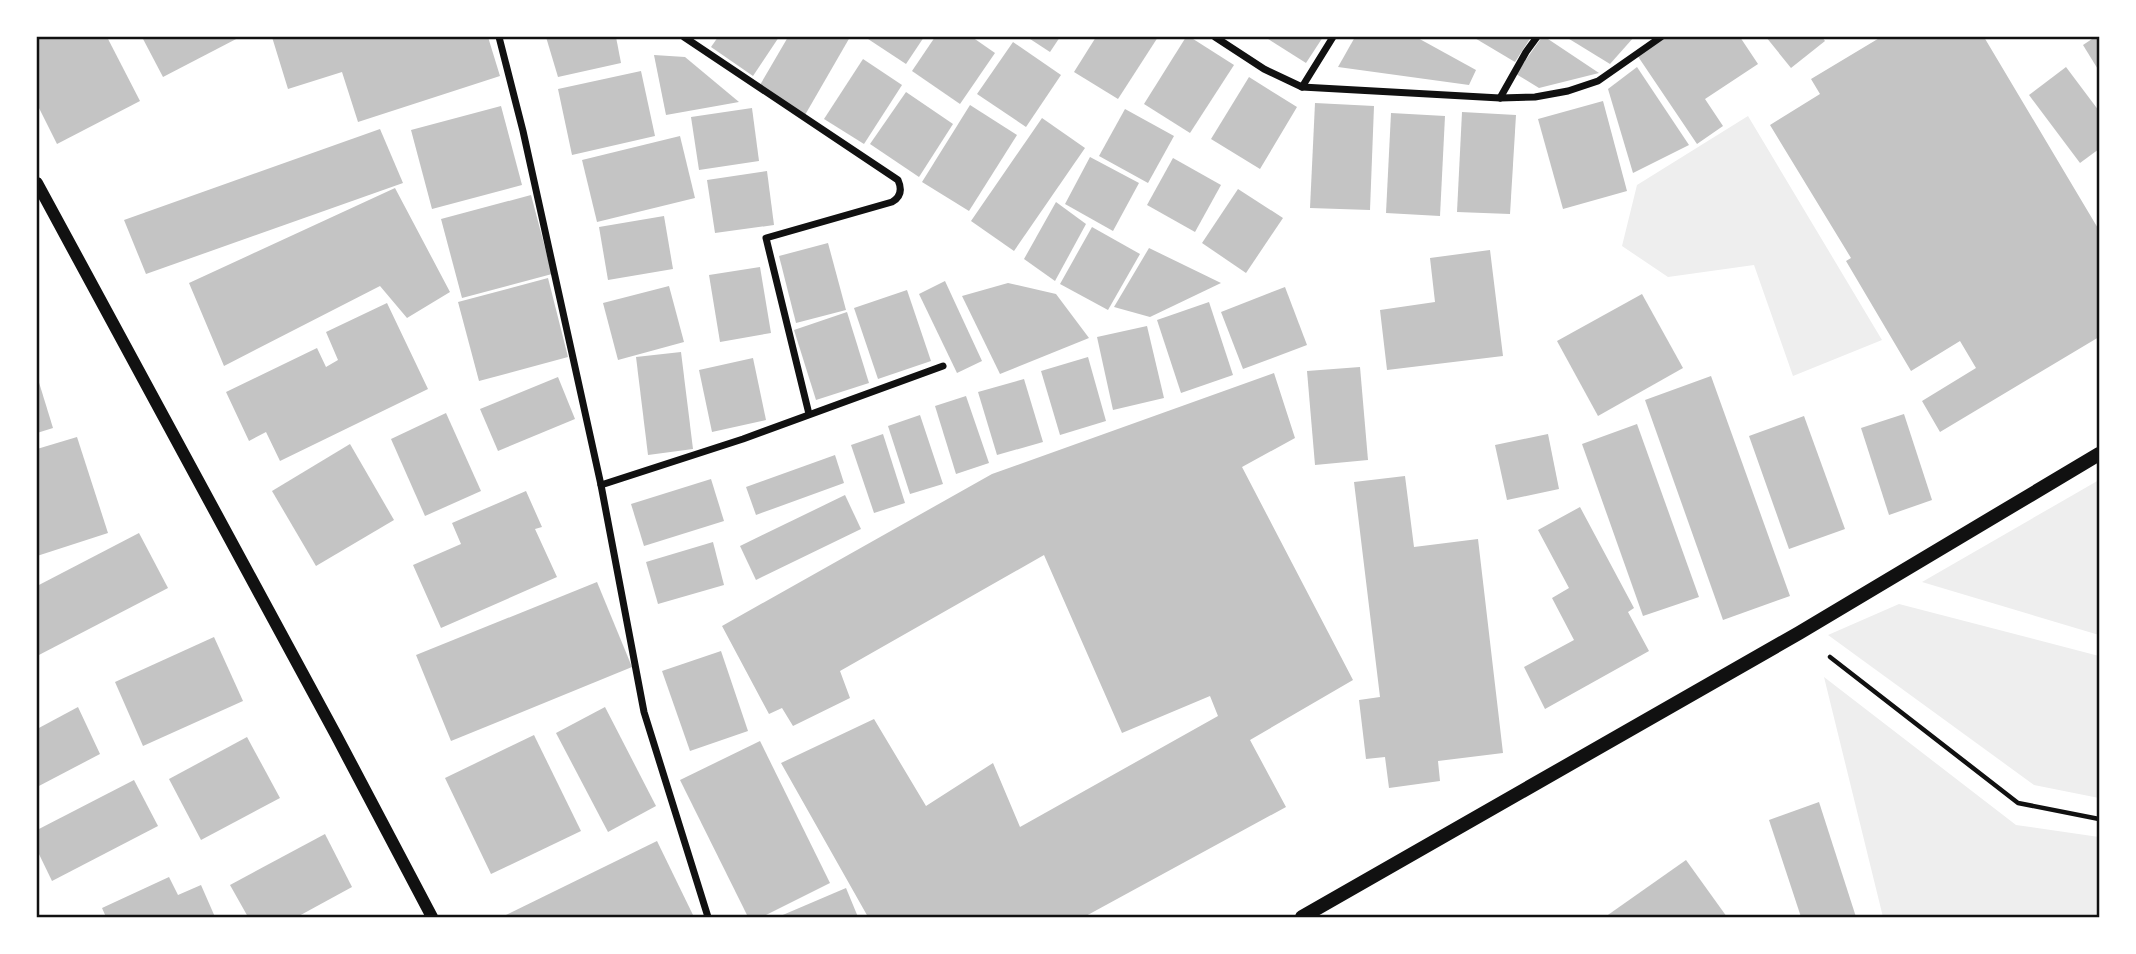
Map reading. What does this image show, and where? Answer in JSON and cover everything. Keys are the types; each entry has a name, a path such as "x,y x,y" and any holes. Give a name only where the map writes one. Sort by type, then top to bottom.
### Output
{"main road":[{"path":"1302,917 1799,633 2099,454"}],"street":[{"path":"499,37 523,131 601,485 644,712 708,917"},
{"path":"684,37 898,180 901,186 901,193 892,202 766,238 809,414"},
{"path":"1215,37 1264,69 1302,87 1500,98 1568,91 1598,80 1661,37"},
{"path":"1302,87 1333,37"},
{"path":"1500,98 1537,37"},
{"path":"37,183 41,199 330,723 432,917"},
{"path":"601,485 743,439 943,366"}],"path":[{"path":"1799,633 2018,803 2099,819"}],"shaded area":[{"path":"1748,116 1882,340 1793,376 1754,265 1668,277 1622,246 1637,185"},
{"path":"2099,480 2099,635 1922,582"},
{"path":"1899,604 2099,656 2099,798 2034,785 1828,635"},
{"path":"1824,677 2016,825 2099,837 2099,917 1883,917"}],"building":[{"path":"37,37 107,37 140,101 57,144 37,104"},
{"path":"142,37 240,37 163,77"},
{"path":"272,37 488,37 500,76 358,122 342,72 288,89"},
{"path":"546,37 616,37 621,63 558,77"},
{"path":"718,37 779,37 753,76 711,47"},
{"path":"788,37 850,37 805,115 760,85"},
{"path":"865,37 924,37 906,64"},
{"path":"935,37 972,37 995,53 960,104 912,71"},
{"path":"1027,37 1060,37 1050,52"},
{"path":"1096,37 1158,37 1118,99 1074,72"},
{"path":"1186,37 1234,65 1190,133 1144,104"},
{"path":"1265,37 1323,37 1306,63"},
{"path":"1355,37 1416,37 1476,70 1469,85 1338,67"},
{"path":"1473,37 1531,37 1515,62"},
{"path":"1542,37 1599,73 1539,88 1516,74"},
{"path":"1566,37 1634,37 1610,64"},
{"path":"1664,37 1740,37 1758,64 1705,99 1723,126 1697,144 1637,55"},
{"path":"1766,37 1822,37 1825,41 1791,68"},
{"path":"1881,37 1984,37 2099,230 2099,337 1940,432 1922,401 1976,368 1960,341 1911,371 1846,261 1851,258 1770,125 1820,94 1811,79"},
{"path":"2099,37 2099,71 2083,45"},
{"path":"1013,42 1061,75 1026,127 977,94"},
{"path":"654,55 685,57 739,102 666,115"},
{"path":"863,59 902,85 864,144 824,119"},
{"path":"1637,67 1689,145 1633,173 1608,89"},
{"path":"2066,67 2099,111 2099,149 2080,163 2029,95"},
{"path":"641,71 655,136 572,155 558,89"},
{"path":"1249,77 1297,107 1260,169 1211,139"},
{"path":"906,92 953,124 919,177 870,144"},
{"path":"1603,101 1627,191 1563,209 1538,119"},
{"path":"1315,103 1374,106 1370,210 1310,208"},
{"path":"970,105 1017,135 969,211 922,182"},
{"path":"501,106 522,185 432,209 411,130"},
{"path":"752,108 759,161 699,170 691,117"},
{"path":"1125,109 1174,136 1148,183 1099,156"},
{"path":"1462,112 1516,115 1510,214 1457,212"},
{"path":"1391,113 1445,116 1440,216 1386,213"},
{"path":"1042,118 1085,148 1014,251 971,221"},
{"path":"380,129 403,183 146,274 124,220"},
{"path":"680,136 695,198 597,222 582,160"},
{"path":"1090,157 1139,183 1113,231 1065,204"},
{"path":"1173,158 1221,185 1195,232 1147,205"},
{"path":"767,171 774,225 715,233 707,180"},
{"path":"395,188 450,292 407,318 380,286 224,366 189,283"},
{"path":"1238,189 1283,218 1246,273 1202,243"},
{"path":"531,195 552,274 462,298 441,219"},
{"path":"1056,202 1086,224 1055,281 1024,259"},
{"path":"664,216 673,269 608,280 599,227"},
{"path":"1092,227 1140,254 1108,310 1060,284"},
{"path":"828,243 846,310 796,323 779,256"},
{"path":"1149,248 1221,283 1150,317 1114,307"},
{"path":"1490,250 1503,356 1387,370 1380,310 1435,302 1430,258"},
{"path":"760,267 771,333 720,342 709,275"},
{"path":"548,278 568,357 479,381 458,302"},
{"path":"945,281 982,361 957,373 919,294"},
{"path":"1008,283 1056,294 1089,338 1000,374 962,296"},
{"path":"669,286 684,342 618,360 603,303"},
{"path":"1285,287 1307,345 1243,369 1221,312"},
{"path":"907,290 931,361 878,379 854,308"},
{"path":"1642,294 1683,368 1598,416 1557,341"},
{"path":"1209,302 1233,375 1181,393 1157,320"},
{"path":"387,303 428,389 280,461 266,432 249,441 226,392 317,348 326,367 338,360 326,332"},
{"path":"847,312 869,383 816,400 794,330"},
{"path":"1147,326 1164,398 1113,410 1097,337"},
{"path":"681,352 693,449 648,455 636,357"},
{"path":"1088,357 1106,421 1060,435 1041,371"},
{"path":"753,358 766,420 712,432 699,370"},
{"path":"1360,367 1368,460 1315,465 1307,371"},
{"path":"1274,373 1295,438 1242,467 1353,680 1250,740 1286,807 1084,917 868,917 781,763 874,719 926,806 993,763 1020,827 1218,716 1210,696 1122,733 1044,555 840,671 850,698 793,726 782,708 769,714 722,626 992,474"},
{"path":"37,376 53,428 37,433"},
{"path":"1711,376 1790,596 1723,620 1645,400"},
{"path":"558,377 575,419 498,451 480,409"},
{"path":"1024,379 1043,442 997,455 978,392"},
{"path":"966,396 989,463 956,474 935,406"},
{"path":"446,413 481,491 425,516 391,439"},
{"path":"1904,414 1932,500 1889,515 1861,428"},
{"path":"920,415 943,484 910,494 888,426"},
{"path":"1804,416 1845,529 1789,549 1749,436"},
{"path":"1637,424 1699,597 1643,616 1582,444"},
{"path":"883,434 905,503 874,513 851,445"},
{"path":"1548,434 1559,489 1507,500 1495,445"},
{"path":"77,437 108,533 37,556 37,449"},
{"path":"350,444 394,520 316,566 272,491"},
{"path":"835,455 844,483 756,515 746,487"},
{"path":"1405,476 1414,547 1478,539 1503,753 1438,761 1440,781 1389,788 1385,757 1366,759 1359,700 1380,697 1354,482"},
{"path":"711,479 724,521 644,546 631,504"},
{"path":"526,491 542,527 535,529 557,577 441,628 413,565 461,544 452,523"},
{"path":"845,495 861,529 756,580 740,546"},
{"path":"1580,507 1634,608 1628,612 1649,651 1545,709 1524,667 1574,640 1552,598 1569,588 1538,530"},
{"path":"139,533 168,588 37,656 37,586"},
{"path":"713,542 724,585 658,604 646,562"},
{"path":"597,582 632,667 451,741 416,655"},
{"path":"214,637 243,701 143,746 115,682"},
{"path":"721,651 748,731 690,751 662,671"},
{"path":"78,707 100,754 37,787 37,729"},
{"path":"605,707 656,806 608,832 556,733"},
{"path":"534,735 581,831 491,874 445,778"},
{"path":"247,737 280,798 201,840 169,779"},
{"path":"760,741 830,883 762,917 748,917 680,780"},
{"path":"134,780 158,826 52,881 37,850 37,830"},
{"path":"1819,802 1856,917 1801,917 1769,820"},
{"path":"325,834 352,887 297,917 248,917 230,885"},
{"path":"657,841 693,915 689,917 502,917"},
{"path":"1686,860 1727,917 1605,917"},
{"path":"169,877 178,895 201,885 215,917 106,917 102,908"},
{"path":"846,888 858,917 778,917"}]}
